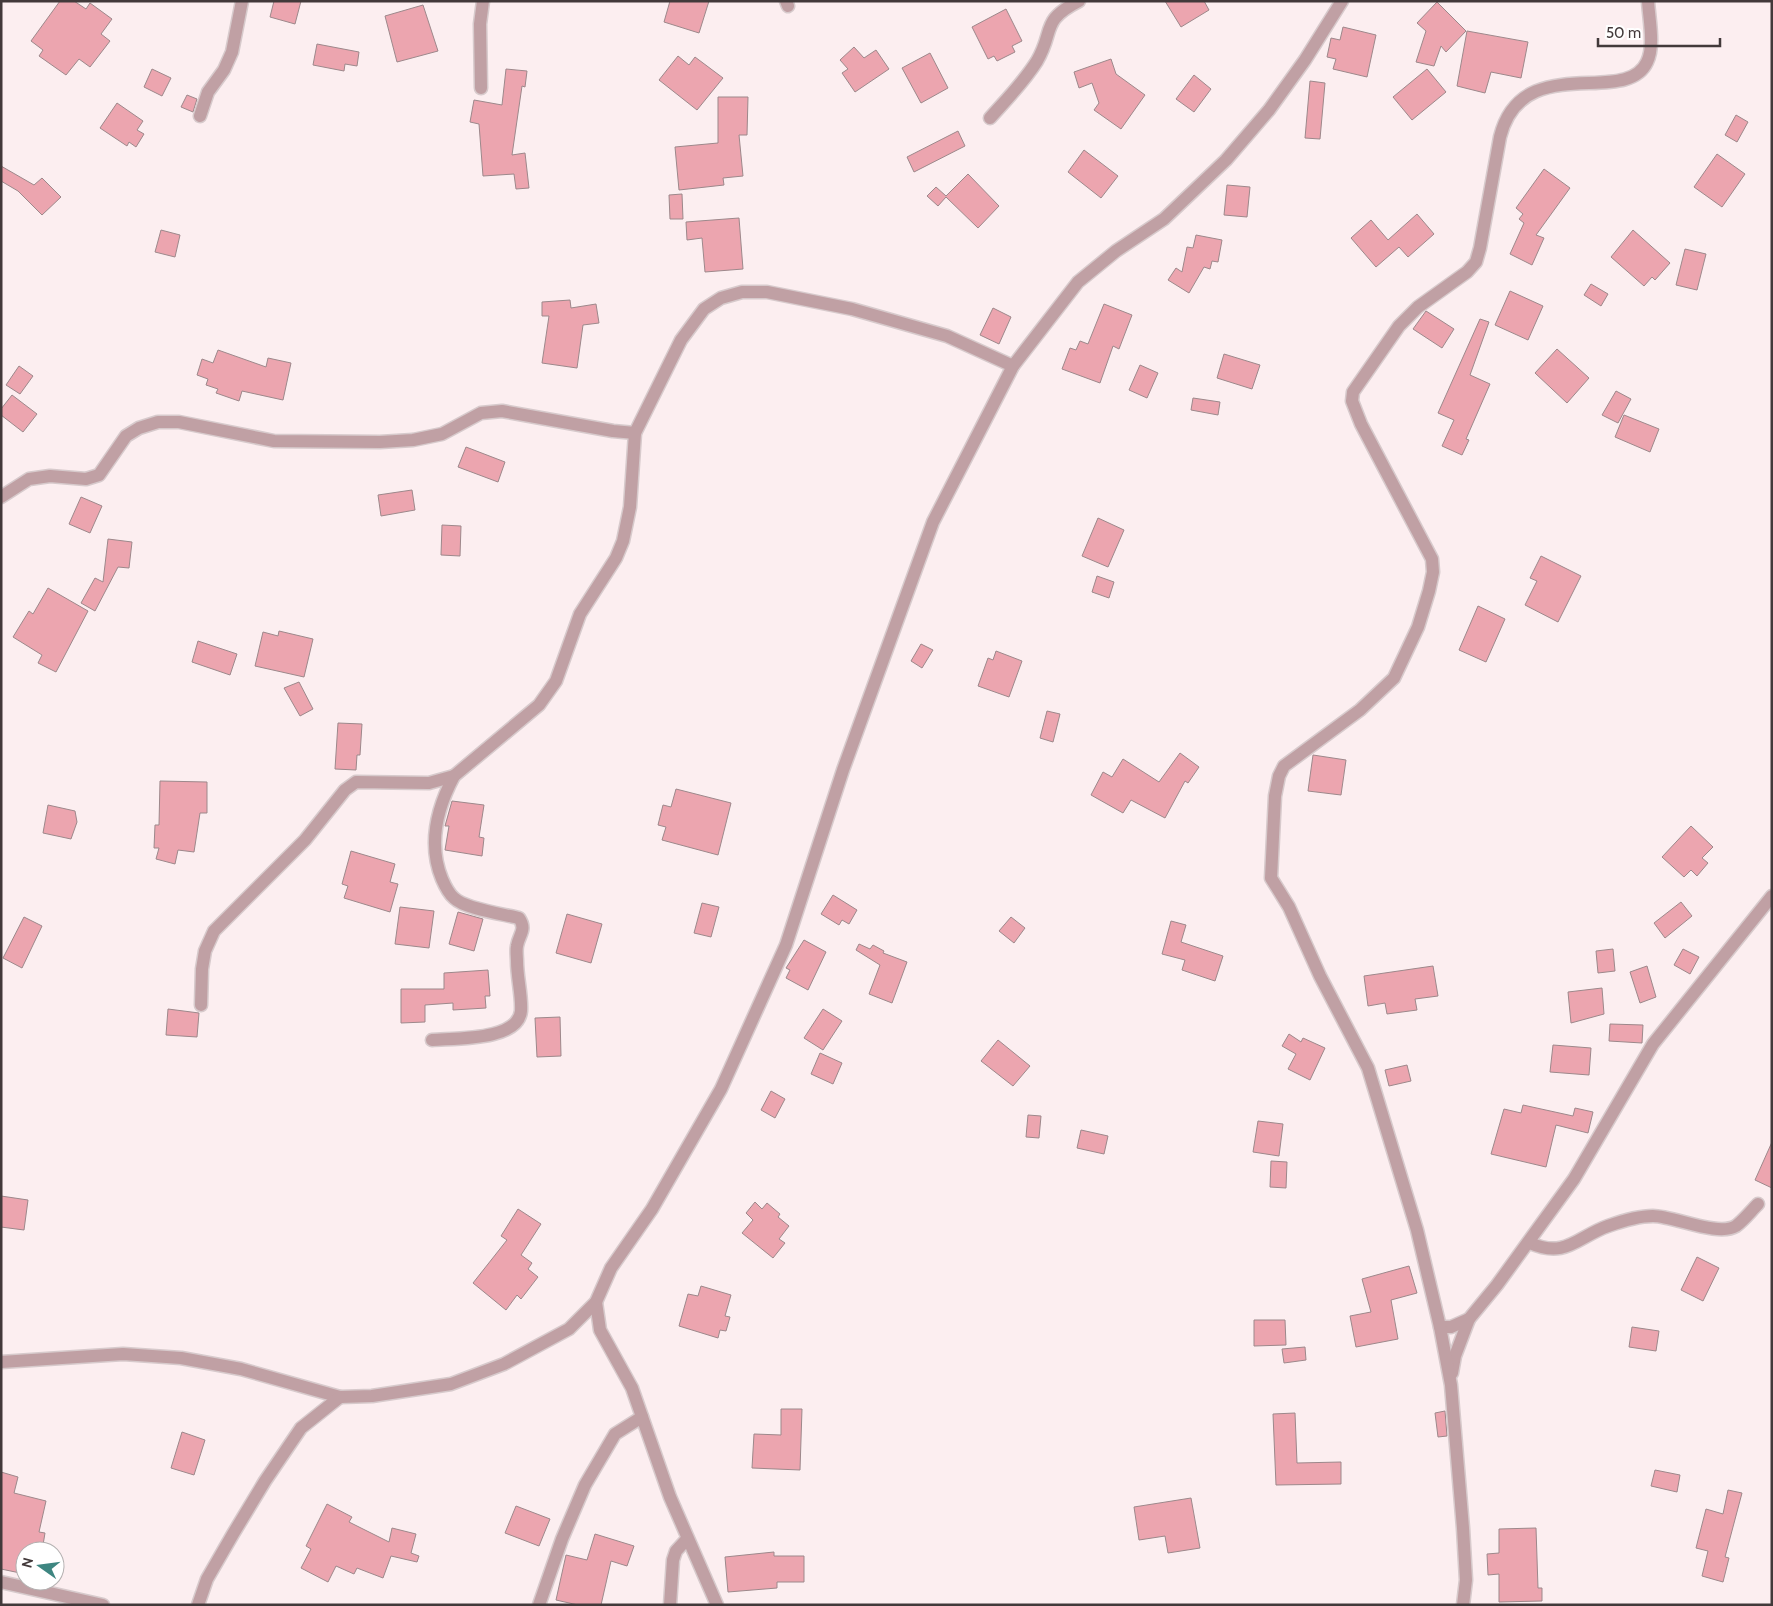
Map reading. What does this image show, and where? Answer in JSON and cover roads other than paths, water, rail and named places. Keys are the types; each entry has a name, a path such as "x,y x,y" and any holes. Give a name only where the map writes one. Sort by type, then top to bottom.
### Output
{"street":[{"path":"200,116 208,92 224,70 232,52 242,1"},
{"path":"481,88 480,24 483,1"},
{"path":"990,118 1036,61 1051,24 1061,11 1080,1"},
{"path":"1,1362 123,1354 181,1358 242,1369 340,1397 372,1396 460,1380 504,1364 569,1328 596,1302 611,1268 652,1209 721,1089 778,962 811,874 846,762 933,522 1013,366 1078,282 1116,251 1164,219 1226,160 1279,96 1342,1"},
{"path":"1463,1605 1466,1580 1459,1460 1450,1385 1440,1327 1417,1230 1368,1068 1320,976 1289,907 1271,878 1276,784 1284,766 1360,710 1394,678 1418,628 1433,572 1432,559 1361,424 1352,401 1353,392 1399,326 1446,285 1459,279 1476,262 1500,137 1504,120 1512,108 1522,98 1535,91 1565,85 1630,78 1640,72 1648,62 1650,46 1648,1"},
{"path":"432,1040 494,1034 515,1025 521,1014 517,946 524,930 523,924 519,918 466,905 454,899 447,890 438,869 434,851 434,839 445,792 454,776 539,705 556,681 580,614 616,558 623,541 630,507 634,433 681,340 704,309 721,298 742,292 767,292 852,309 946,336 1013,366"},
{"path":"1,497 29,479 50,476 86,479 99,475 126,436 139,428 158,422 178,422 274,441 380,442 414,440 442,434 481,412 502,411 613,432 634,433"},
{"path":"201,1005 202,969 205,951 214,931 305,840 345,790 356,782 428,783 454,776"},
{"path":"1450,1385 1455,1356 1470,1319 1530,1243 1574,1179 1653,1044 1772,896"},
{"path":"1530,1243 1542,1248 1556,1250 1570,1246 1605,1227 1632,1218 1654,1216 1722,1230 1735,1226 1758,1204"},
{"path":"596,1302 600,1330 632,1388 670,1497 717,1605"},
{"path":"1440,1327 1451,1328 1470,1319"},
{"path":"198,1605 207,1579 233,1534 265,1481 301,1428 340,1397"},
{"path":"539,1605 562,1539 585,1485 615,1434 642,1417"},
{"path":"670,1605 673,1560 676,1551 687,1539"},
{"path":"1,1582 103,1605"}]}
